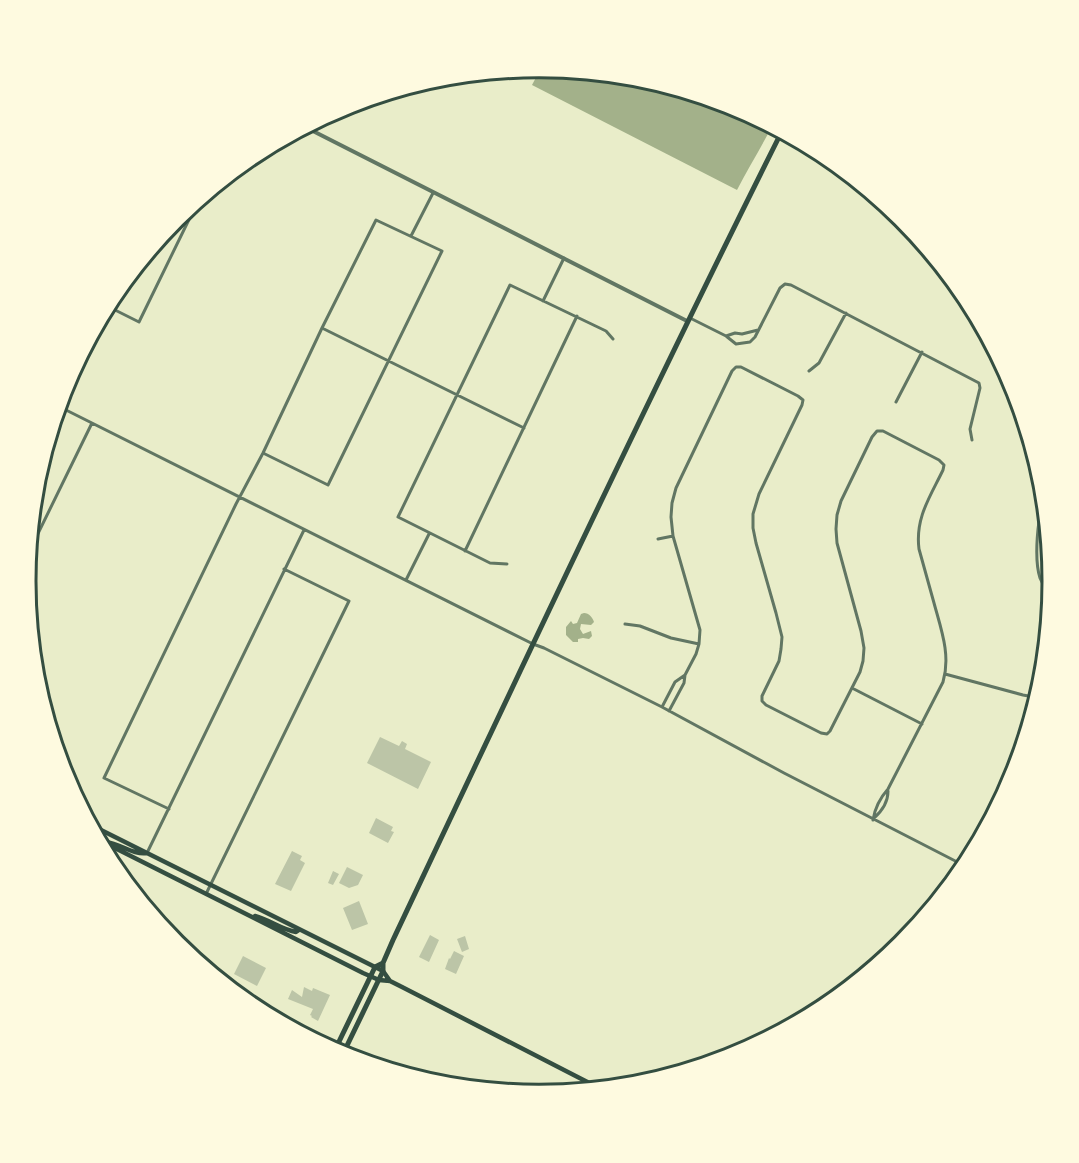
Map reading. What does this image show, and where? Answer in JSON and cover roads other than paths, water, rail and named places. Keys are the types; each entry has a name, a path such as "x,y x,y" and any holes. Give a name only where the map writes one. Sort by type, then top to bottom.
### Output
{"main road":[{"path":"346,1047 383,971 383,963 532,644 688,319 778,138"},
{"path":"102,830 383,971 390,981"},
{"path":"109,842 138,854 147,853"},
{"path":"112,846 370,976 390,981 588,1083"},
{"path":"245,914 264,918 290,931 299,930"},
{"path":"338,1043 375,967 383,963"}],"street":[{"path":"314,132 564,258 726,336 736,344 750,342 755,337 780,288 785,284 791,285 980,383 970,429 972,440"},
{"path":"411,236 434,193"},
{"path":"168,809 104,777 322,328 376,219 442,251 328,485 263,453"},
{"path":"116,310 139,322 189,220"},
{"path":"543,301 564,258"},
{"path":"507,564 490,563 398,517 510,285 606,331 613,339"},
{"path":"809,371 819,363 846,313"},
{"path":"465,551 577,316"},
{"path":"322,328 524,428"},
{"path":"726,336 758,330"},
{"path":"742,334 743,344"},
{"path":"896,402 922,352"},
{"path":"669,711 684,683 685,675 699,644 700,630 673,536 672,503 676,488 732,371 736,367 741,367 803,400 759,494 753,514 753,528 782,637 779,661 762,696 762,701 812,729 827,734 830,731 860,672 863,661 864,648 861,631 837,543 836,529 841,501 873,436 876,432 883,431 939,460 944,465 921,514 918,541 943,634 947,662 945,674 922,724 875,809 873,820"},
{"path":"67,410 405,581 662,707 873,820 957,862"},
{"path":"38,533 92,423"},
{"path":"1039,518 1038,561 1043,584"},
{"path":"147,853 304,530"},
{"path":"405,581 429,534"},
{"path":"658,539 673,536"},
{"path":"206,894 349,601 284,569"},
{"path":"625,624 640,626 671,638 699,644"},
{"path":"945,674 1029,696"},
{"path":"662,707 675,682 685,675"},
{"path":"852,688 922,724"},
{"path":"873,820 881,812 888,798 888,789"}]}
